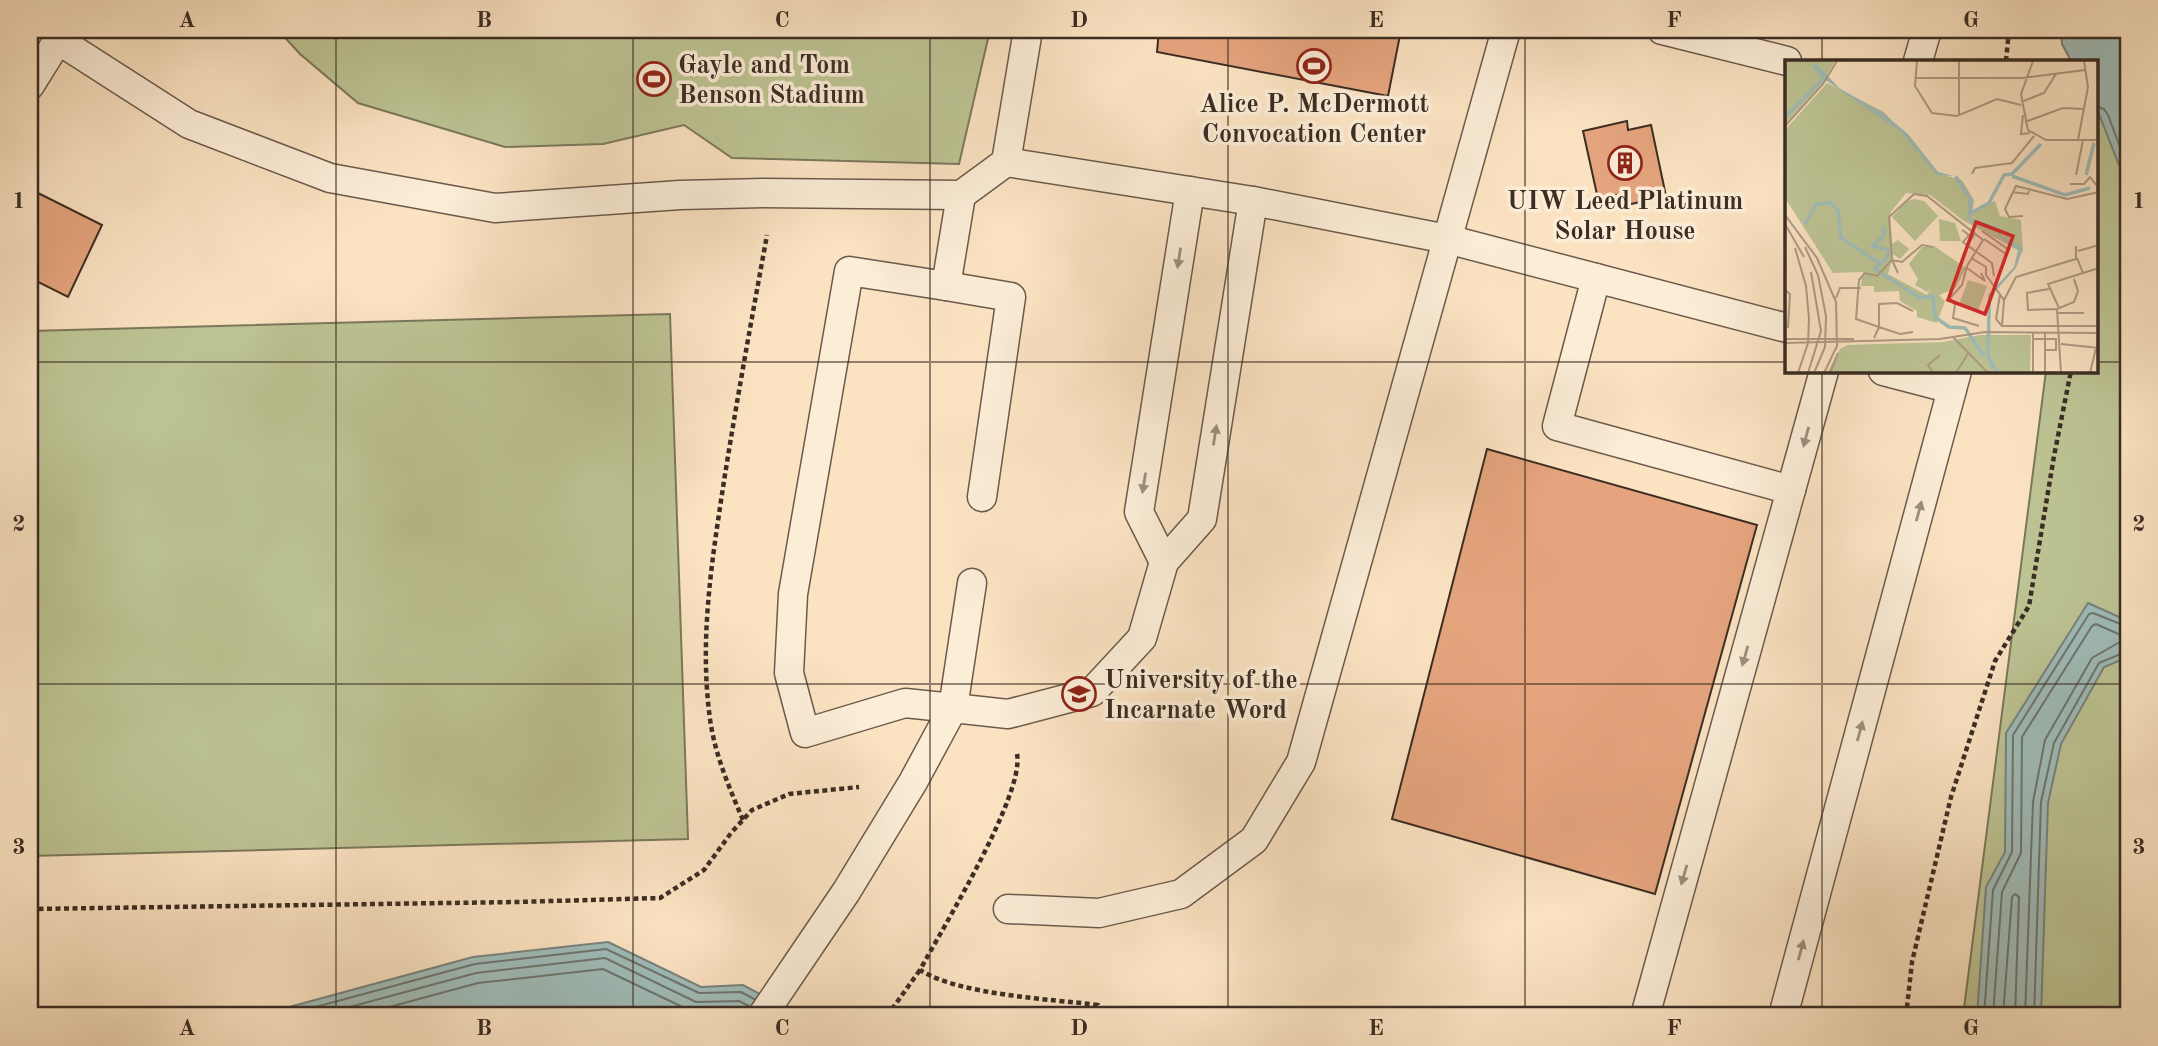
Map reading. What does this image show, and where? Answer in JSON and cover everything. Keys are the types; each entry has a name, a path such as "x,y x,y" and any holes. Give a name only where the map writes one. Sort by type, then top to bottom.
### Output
{"lane":[{"path":"30,85 53,35 189,124 330,178 495,208 680,195 961,195 1006,162 1028,30"},
{"path":"1008,909 1099,913 1181,894 1254,840 1301,762 1506,30"},
{"path":"1662,30 1785,61"},
{"path":"1919,60 1927,30"},
{"path":"1006,162 1253,201 1447,239 1785,327"},
{"path":"1164,562 1139,512 1190,191"},
{"path":"946,286 961,195"},
{"path":"982,497 1011,297 849,271 793,594 789,673 805,733 905,703 1008,714 1092,692 1142,638 1164,562 1202,519 1253,201"},
{"path":"1596,278 1557,426 1791,490"},
{"path":"1645,1016 1823,373"},
{"path":"1783,1016 1954,380 1899,373"},
{"path":"762,1016 846,892 913,782 953,708 972,583"}],"path":[{"path":"2006,60 2008,30"},
{"path":"743,820 720,766 710,719 705,646 711,564 769,222 764,193"},
{"path":"1906,1016 1912,962 1951,797 1995,662 2029,606 2071,373"},
{"path":"30,909 660,898 704,870 752,810 789,794 913,782"},
{"path":"887,1016 920,970"}],"green space":[{"name":"Gayle and Tom Benson Stadium","path":"278,30 990,30 959,164 732,158 684,125 603,144 505,147 358,103 300,54"},
{"path":"2128,30 2128,1016 1963,1016 2046,373 2098,373 2098,60"},
{"path":"670,314 688,839 30,856 30,331"}],"water":[{"path":"2061,30 2128,30 2128,188 2098,112 2098,60 2070,60 2062,44"},
{"path":"2088,603 2128,621 2128,657 2104,667 2061,744 2048,803 2041,1016 1977,1016 1986,887 2005,852 2006,733"},
{"path":"608,942 701,987 743,985 801,1016 567,1016 558,1013 528,1016 256,1016 473,957"}],"building":[{"name":"Alice P. McDermott Convocation Center","path":"1159,30 1401,30 1388,96 1157,52"},
{"name":"UIW Leed Platinum Solar House","path":"1627,121 1628,130 1651,125 1666,196 1618,207 1616,195 1598,199 1583,131"},
{"path":"30,189 102,225 68,297 30,278"},
{"path":"1487,449 1757,525 1655,894 1392,819"}],"place":[{"name":"Alice P. McDermott Convocation Center","path":"1314,66"},
{"name":"Gayle and Tom Benson Stadium","path":"654,79"},
{"name":"UIW Leed Platinum Solar House","path":"1625,163"},
{"name":"University of the Incarnate Word","path":"1079,694"}]}
